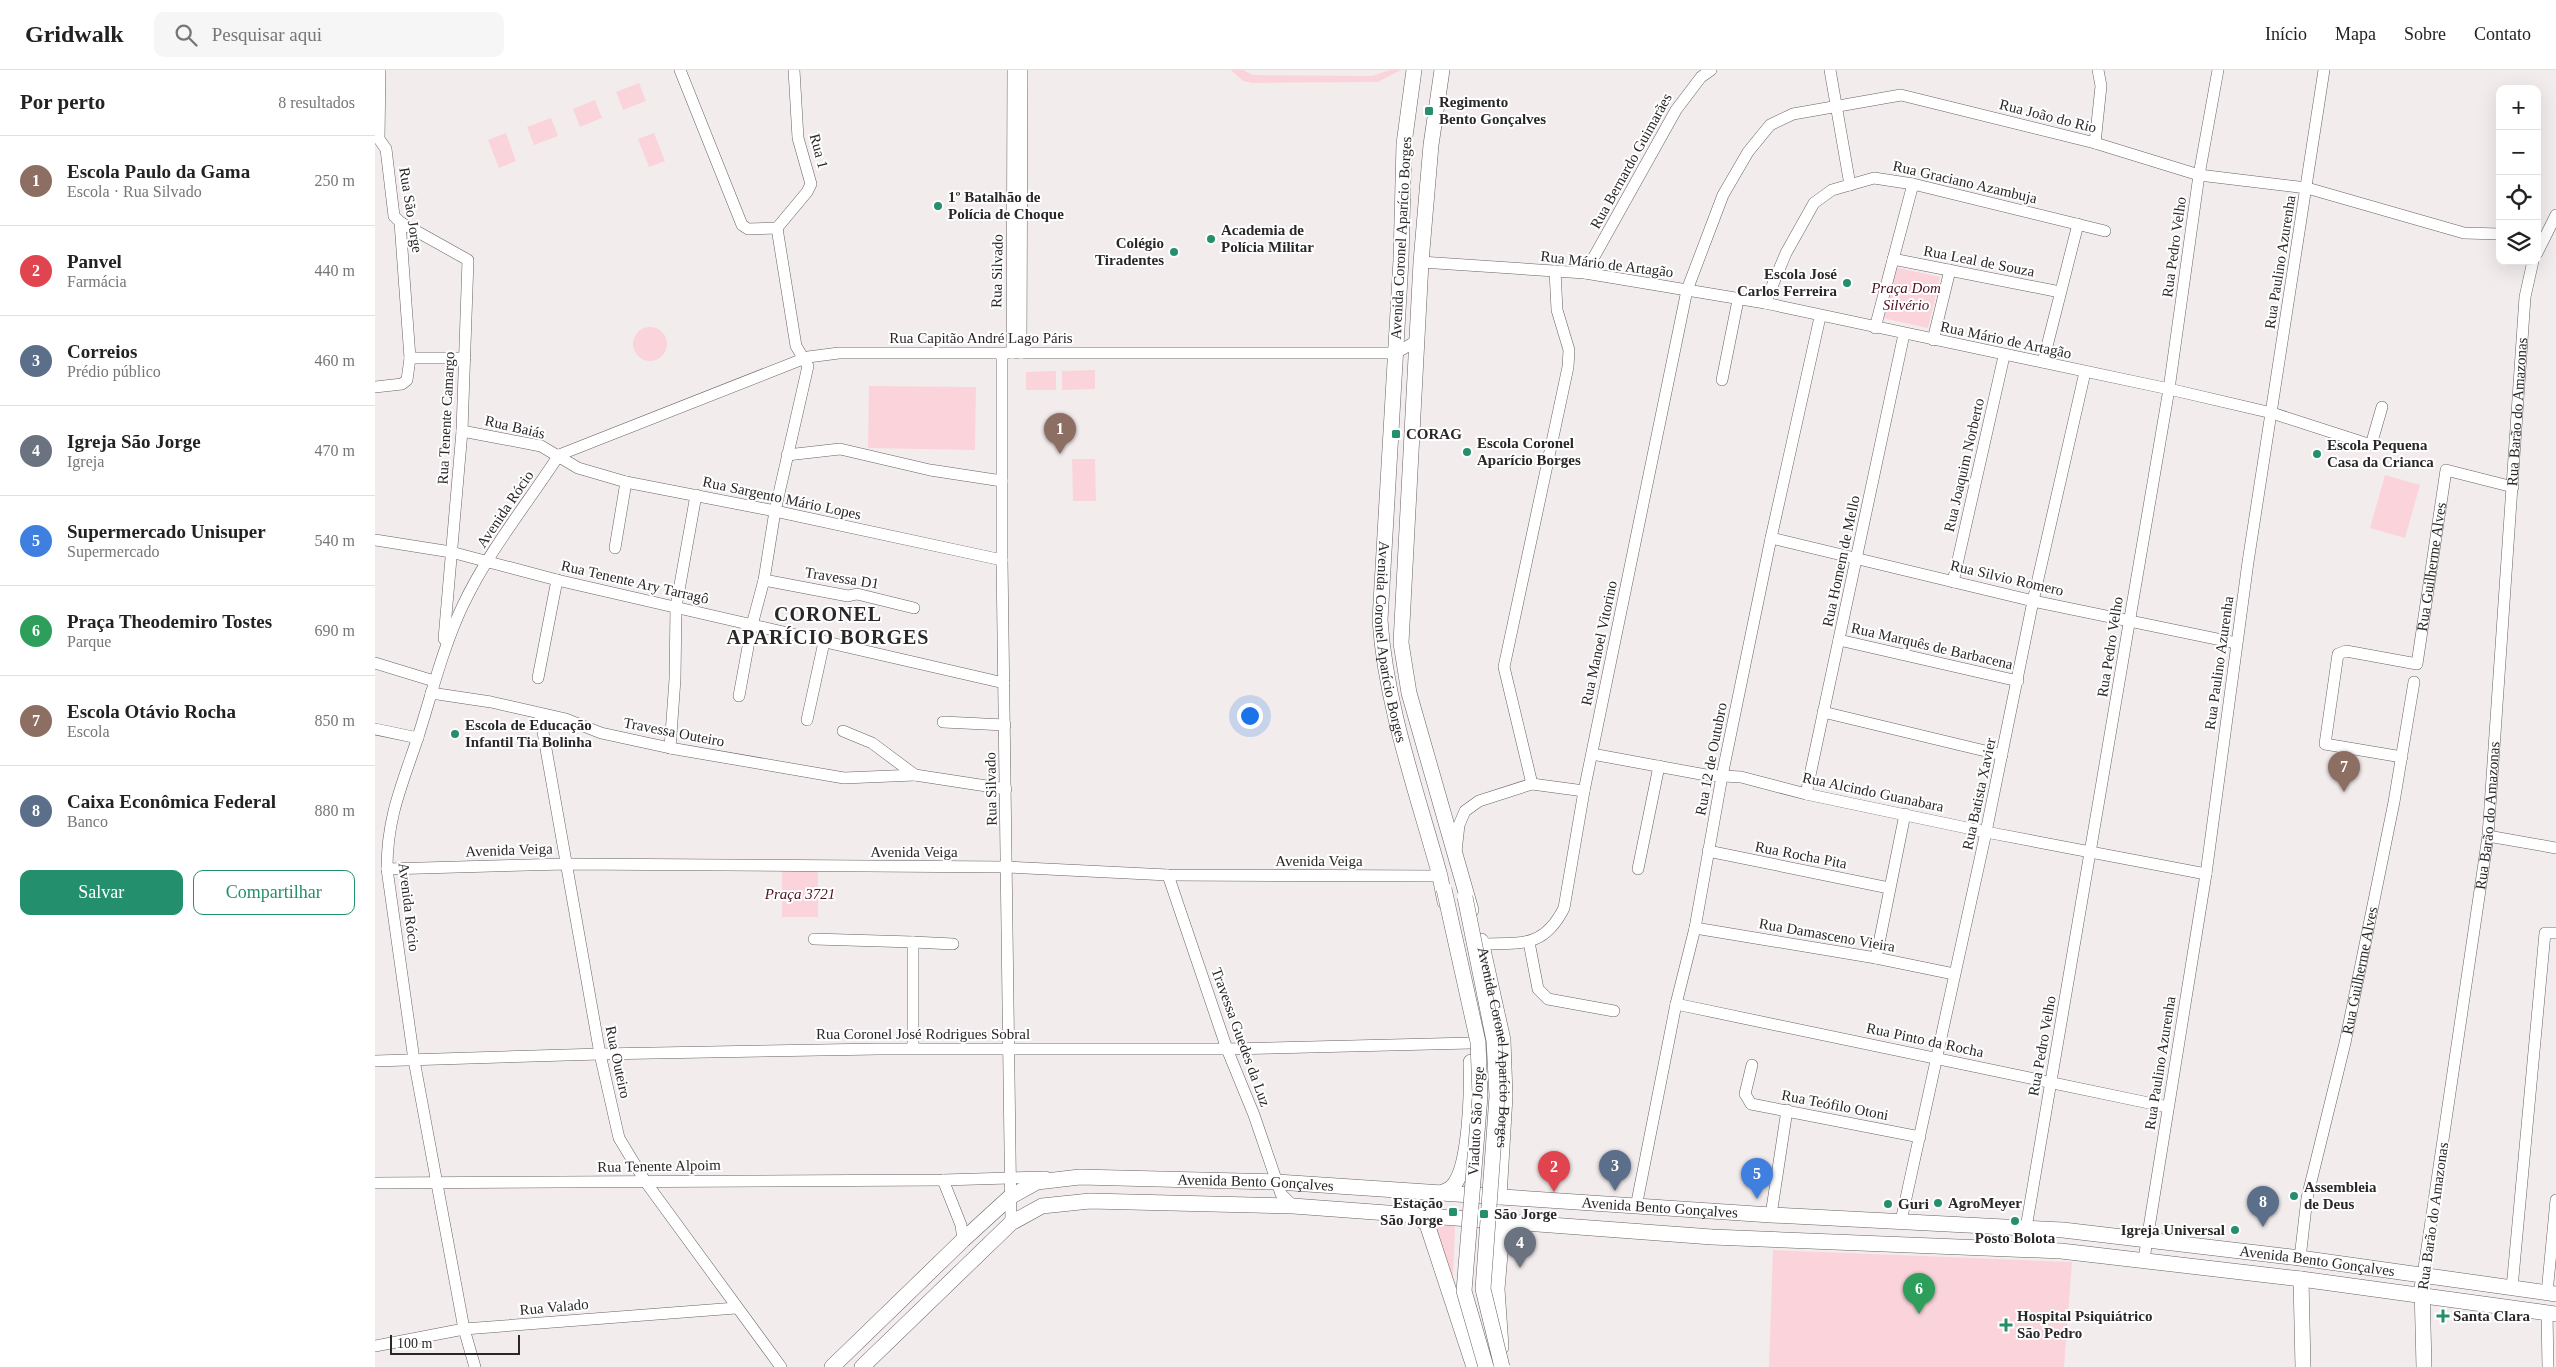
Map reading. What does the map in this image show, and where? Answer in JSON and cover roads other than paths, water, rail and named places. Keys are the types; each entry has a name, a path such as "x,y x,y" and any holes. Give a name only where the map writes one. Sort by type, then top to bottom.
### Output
{"main road":[{"name":"Avenida Coronel Aparício Borges","path":"1414,70 1404,144 1396,353 1380,620 1382,653 1389,690 1442,882 1471,1043 1473,1097 1468,1135 1459,1175 1452,1187 1439,1194"},
{"name":"Avenida Coronel Aparício Borges","path":"1441,70 1431,145 1421,262 1401,643 1409,694 1462,882 1482,944 1503,1040 1505,1096 1499,1197"},
{"name":"Viaduto São Jorge","path":"1442,882 1478,1042 1480,1096 1464,1292 1486,1367"},
{"name":"Viaduto São Jorge","path":"1462,882 1494,1041 1497,1096 1483,1289 1502,1367"},
{"path":"1468,1135 1482,1145 1503,1138"},
{"name":"Avenida Bento Gonçalves","path":"832,1367 963,1240 1011,1197 1037,1182 1080,1177 1277,1182 1771,1216 2026,1228 2300,1258 2552,1294"},
{"name":"Avenida Bento Gonçalves","path":"862,1367 1011,1223 1042,1206 1090,1201 1293,1206 1711,1237 2061,1251 2301,1278 2551,1314"},
{"path":"1415,1215 1427,1224 1473,1367"},
{"path":"1507,1223 1502,1230 1497,1289 1501,1347 1508,1367"},
{"name":"Rua Barão do Amazonas","path":"2423,1275 2424,1367"},
{"path":"2301,1278 2303,1367"},
{"path":"1449,1293 1467,1279 1482,1279 1497,1289"}],"street":[{"name":"Rua São Jorge","path":"375,386 402,384 407,380 410,358 400,222 394,216 386,148 377,138 380,70"},
{"path":"680,70 741,225 748,229 777,228 796,346 807,366 775,511 764,580 752,625 739,696"},
{"name":"Rua 1","path":"777,228 807,192 811,184 798,138 794,70"},
{"path":"1829,70 1851,184"},
{"path":"2095,143 2101,86 2098,70"},
{"name":"Rua Pedro Velho","path":"2026,1228 2169,389 2199,175 2218,70"},
{"name":"Rua Paulino Azurenha","path":"2145,1260 2206,874 2237,643 2324,70"},
{"name":"Rua Silvado","path":"1011,1223 1002,481 1012,353 1016,332 1017,72"},
{"name":"Rua Bernardo Guimarães","path":"1585,273 1676,110 1702,72"},
{"name":"Rua João do Rio","path":"1687,290 1723,195 1748,152 1770,125 1793,114 1901,94 2095,143 2199,175 2307,188 2464,233 2496,234"},
{"name":"Rua Graciano Azambuja","path":"1765,303 1786,253 1814,203 1832,190 1874,178 1913,184 2105,231"},
{"path":"1875,328 1913,184"},
{"path":"2541,245 2556,215"},
{"name":"Rua Tenente Camargo","path":"400,222 468,260 462,431 443,654"},
{"path":"2043,362 2078,224"},
{"name":"Rua Leal de Souza","path":"1893,259 2060,292"},
{"name":"Rua Mário de Artagão","path":"1421,262 1585,273 1765,303 1820,317 2004,356 2043,362 2273,413 2371,445 2382,407"},
{"name":"Rua Barão do Amazonas","path":"2423,1275 2488,836 2525,297 2532,265"},
{"path":"1933,340 1950,270"},
{"path":"1532,784 1503,667 1568,367 1569,350 1557,310 1555,271"},
{"name":"Rua Manoel Vitorino","path":"1482,944 1529,942 1546,933 1557,922 1564,908 1584,791 1687,290"},
{"path":"1722,380 1738,300"},
{"name":"Rua 12 de Outubro","path":"1636,1207 1676,1004 1695,928 1722,776 1771,538 1820,317"},
{"name":"Rua Homem de Mello","path":"1806,794 1904,334"},
{"path":"1396,353 1418,340"},
{"name":"Rua Capitão André Lago Páris","path":"559,455 803,358 839,353 1396,353"},
{"name":"Rua Joaquim Norberto","path":"1953,582 2004,356"},
{"path":"410,358 465,358"},
{"name":"Rua Batista Xavier","path":"1901,1221 2018,682 2033,600 2085,372"},
{"name":"Rua Baiás","path":"462,431 541,446 559,455"},
{"path":"787,455 840,449 930,470 1002,481"},
{"name":"Rua Sargento Mário Lopes","path":"559,455 577,468 626,482 775,511 1002,560"},
{"name":"Avenida Rócio","path":"475,1367 464,1330 414,1060 387,869 387,840 398,792 418,738 443,654 463,605 487,562 559,455"},
{"name":"Rua Guilherme Alves","path":"2402,757 2325,744 2338,654 2346,651 2417,664 2446,470 2513,487"},
{"path":"615,548 626,482"},
{"path":"670,748 675,679 676,607 696,495"},
{"name":"Rua Silvio Romero","path":"1771,538 1857,557 1953,582 2237,643"},
{"name":"Rua Tenente Ary Tarragô","path":"375,540 451,552 557,580 1005,683"},
{"path":"538,678 557,580"},
{"name":"Travessa D1","path":"764,580 848,596 857,594 914,608"},
{"name":"Rua Marquês de Barbacena","path":"1839,640 2018,682"},
{"path":"807,720 824,642"},
{"name":"Travessa Outeiro","path":"375,663 432,687 566,720 601,733 670,748 844,778 915,775 1005,789"},
{"name":"Rua Guilherme Alves","path":"2300,1258 2307,1198 2345,1043 2402,757 2414,682"},
{"path":"1823,712 2002,755"},
{"name":"Rua Outeiro","path":"540,715 600,1054 619,1138 645,1181 781,1367"},
{"path":"943,722 1005,725"},
{"path":"375,729 418,738"},
{"path":"843,731 873,743 915,775"},
{"name":"Rua Alcindo Guanabara","path":"1592,754 1706,775 1741,777 1806,794 1986,832 2206,874"},
{"path":"1637,869 1659,766"},
{"path":"1456,858 1459,825 1465,811 1479,801 1532,784 1584,791"},
{"path":"1876,958 1905,814"},
{"path":"2488,836 2556,848"},
{"name":"Rua Rocha Pita","path":"1708,851 1889,888"},
{"name":"Avenida Veiga","path":"387,869 566,864 1007,867 1167,875 1442,882"},
{"name":"Travessa Guedes da Luz","path":"1167,875 1227,1049 1254,1115 1281,1194 1293,1206"},
{"name":"Rua Damasceno Vieira","path":"1695,928 1876,958 1954,974"},
{"path":"2512,1288 2545,933 2556,933"},
{"path":"814,939 953,944"},
{"path":"913,942 913,1048"},
{"path":"1529,942 1538,989 1542,995 1548,999 1614,1011"},
{"name":"Rua Pinto da Rocha","path":"1676,1004 2168,1107"},
{"name":"Rua Coronel José Rodrigues Sobral","path":"375,1061 600,1054 913,1048 1227,1049 1471,1043"},
{"name":"Rua Teófilo Otoni","path":"1751,1066 1745,1094 1751,1104 1920,1137"},
{"path":"1771,1216 1787,1110"},
{"name":"Rua Tenente Alpoim","path":"375,1183 943,1180 1010,1176 1080,1177"},
{"path":"943,1180 961,1225 963,1240"},
{"path":"2552,1294 2556,1200"},
{"name":"Rua Valado","path":"375,1346 464,1330 737,1308"},
{"path":"2548,1367 2551,1314"}],"place":[{"name":"Regimento Bento Gonçalves","path":"1429,111"},
{"name":"1º Batalhão de Polícia de Choque","path":"938,206"},
{"name":"Academia de Polícia Militar","path":"1211,239"},
{"name":"Colégio Tiradentes","path":"1174,252"},
{"name":"Escola José Carlos Ferreira","path":"1847,283"},
{"name":"CORAG","path":"1396,434"},
{"name":"Escola Coronel Aparício Borges","path":"1467,452"},
{"name":"Escola Paulo da Gama","path":"1060,454"},
{"name":"Escola Pequena Casa da Crianca","path":"2317,454"},
{"name":"Escola de Educação Infantil Tia Bolinha","path":"455,734"},
{"name":"Escola Otávio Rocha","path":"2344,792"},
{"name":"Correios","path":"1615,1191"},
{"name":"Panvel","path":"1554,1192"},
{"name":"Assembleia de Deus","path":"2294,1196"},
{"name":"Supermercado Unisuper","path":"1757,1199"},
{"name":"AgroMeyer","path":"1938,1203"},
{"name":"Guri","path":"1888,1204"},
{"name":"Estação São Jorge","path":"1453,1212"},
{"name":"São Jorge","path":"1484,1214"},
{"name":"Posto Bolota","path":"2015,1221"},
{"name":"Caixa Econômica Federal","path":"2263,1227"},
{"name":"Igreja Universal","path":"2235,1230"},
{"name":"Igreja São Jorge","path":"1520,1268"},
{"name":"Praça Theodemiro Tostes","path":"1919,1314"},
{"name":"Santa Clara","path":"2443,1316"},
{"name":"Hospital Psiquiátrico São Pedro","path":"2006,1325"}],"district":[{"name":"CORONEL APARÍCIO BORGES","path":"828,626"}],"park label":[{"name":"Praça Dom Silvério","path":"1906,296"},
{"name":"Praça 3721","path":"800,894"}]}
